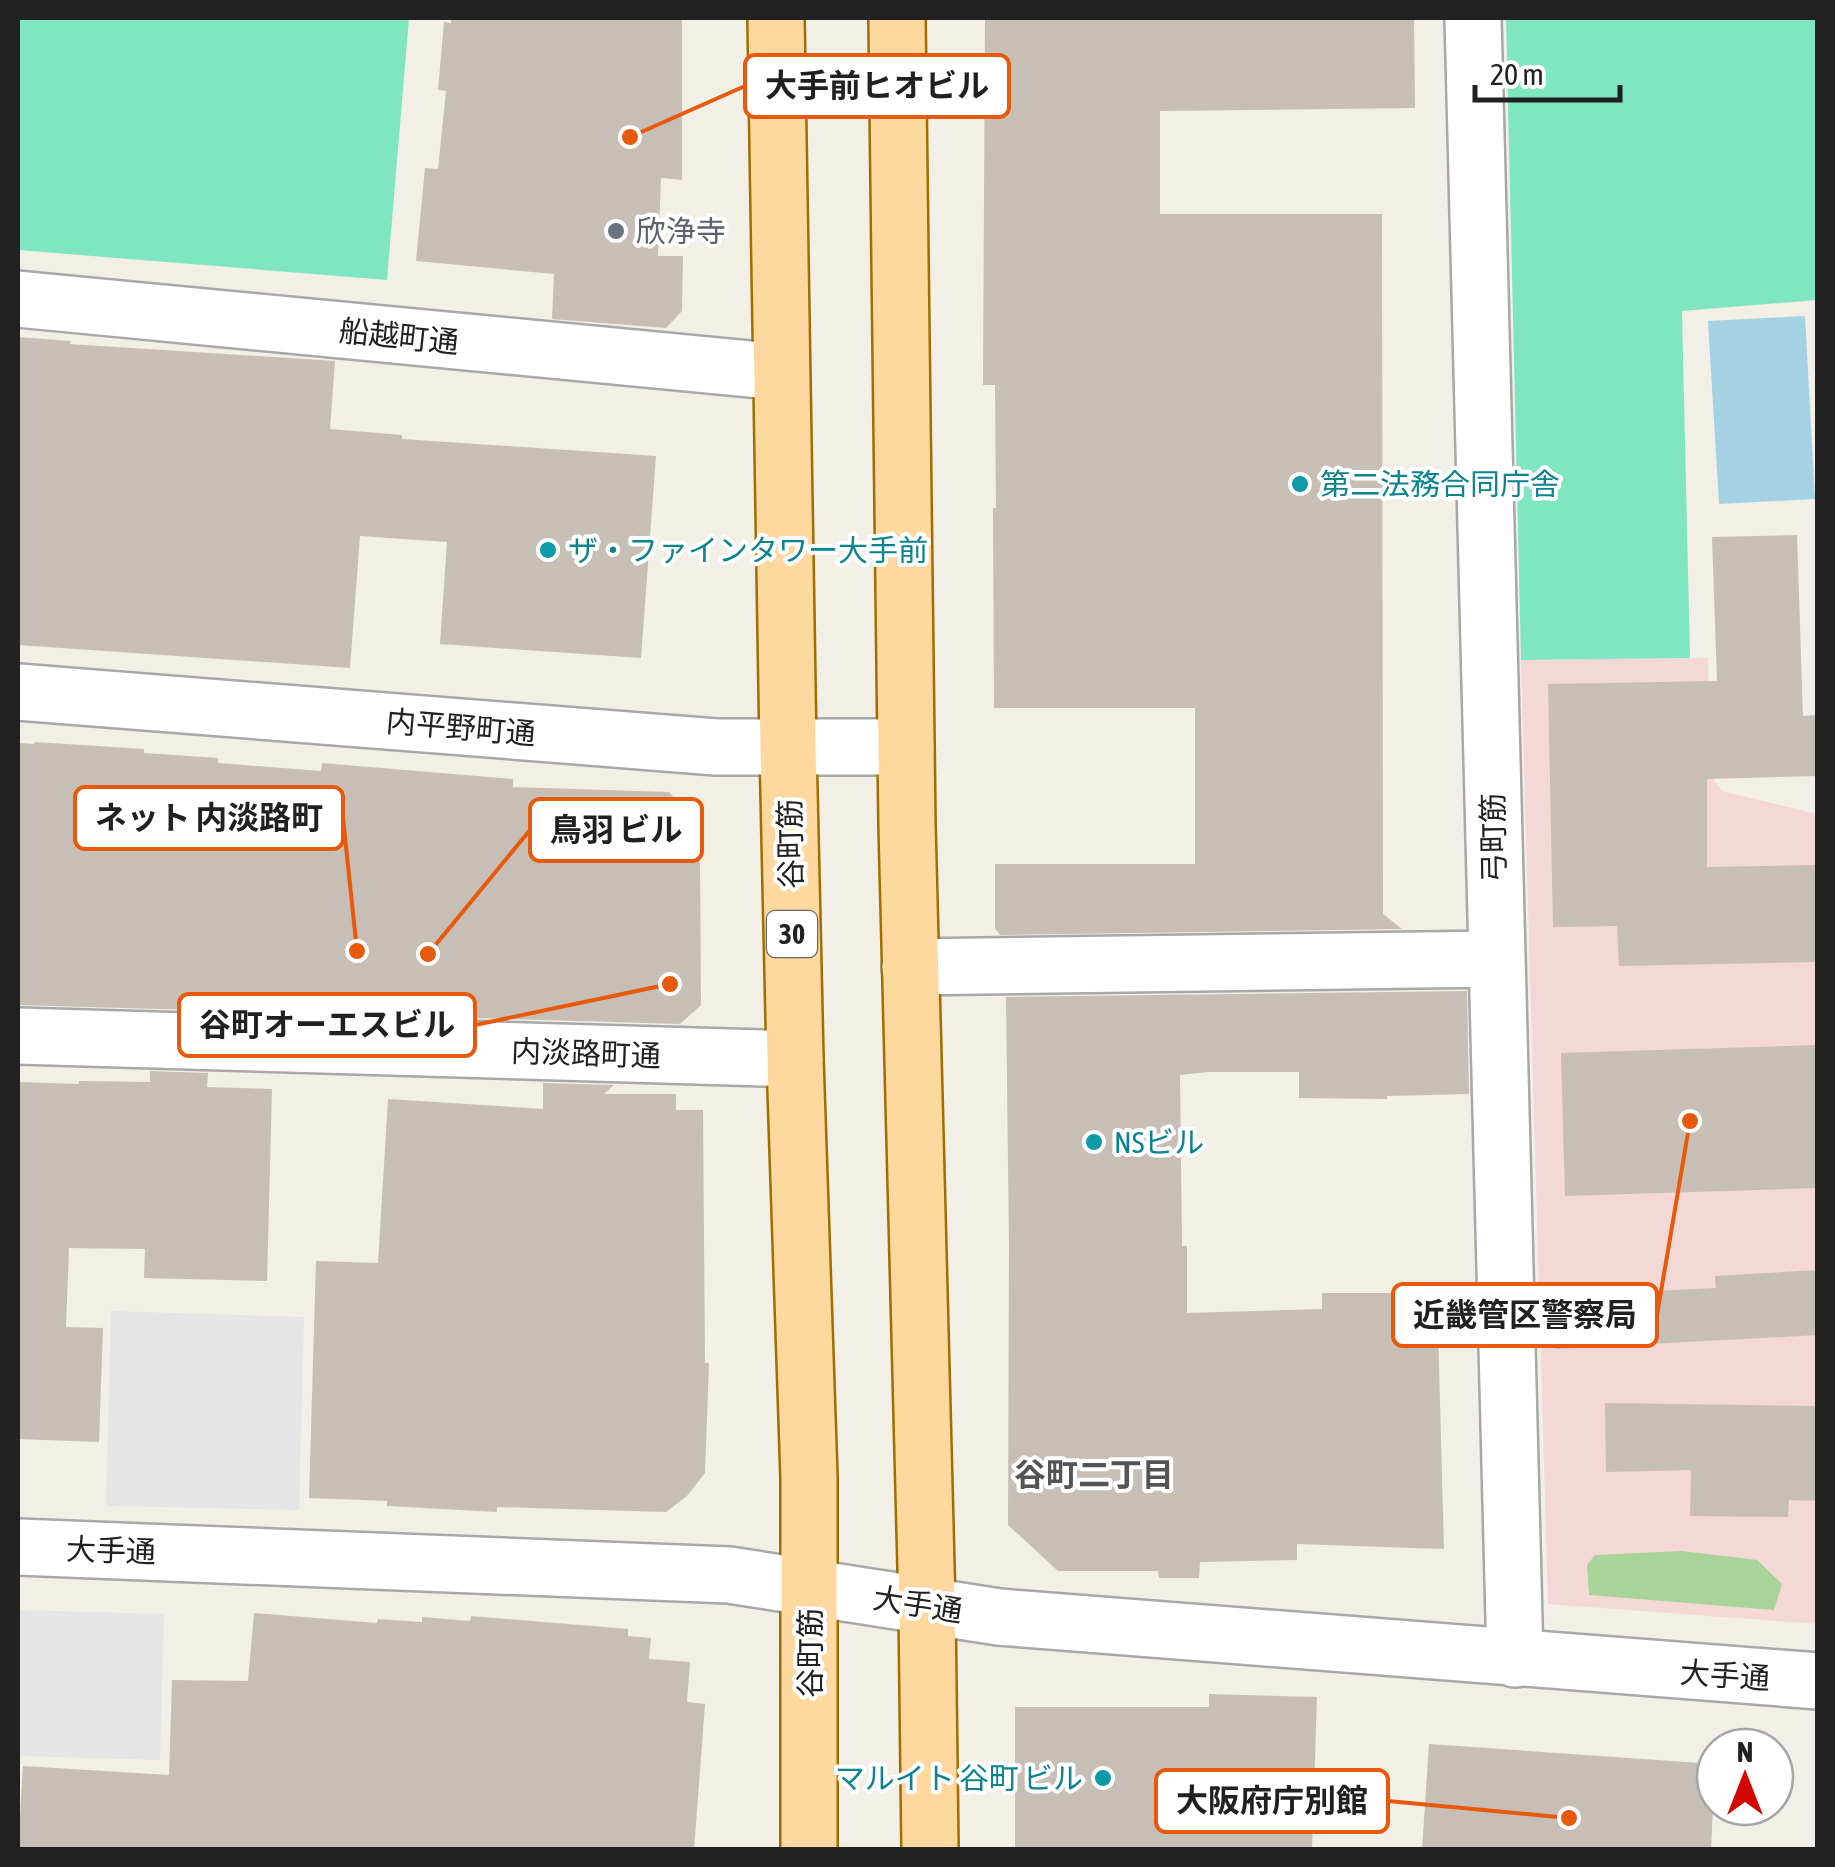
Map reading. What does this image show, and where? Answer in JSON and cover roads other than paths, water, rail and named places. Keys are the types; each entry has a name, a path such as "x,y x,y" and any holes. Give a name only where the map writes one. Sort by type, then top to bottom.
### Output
{"main road":[{"name":"谷町筋","path":"776,18 795,1059 809,1477 810,1850"},
{"path":"897,18 906,747 930,1850"}],"street":[{"name":"弓町筋","path":"1474,18 1515,1659"},
{"name":"船越町通","path":"18,299 782,372"},
{"name":"内平野町通","path":"18,692 716,747 906,747"},
{"path":"910,967 1496,959"},
{"name":"内淡路町通","path":"18,1036 795,1059"},
{"name":"大手通","path":"18,1547 729,1575 999,1617 1818,1681"}],"water":[{"path":"1805,316 1815,499 1719,504 1708,321"}],"place":[{"name":"大手前ヒオビル","path":"630,137"},
{"name":"欣浄寺","path":"616,231"},
{"name":"第二法務合同庁舎","path":"1300,484"},
{"name":"ザ・ファインタワー大手前","path":"548,550"},
{"name":"ネット 内淡路町","path":"357,951"},
{"name":"鳥羽 ビル","path":"428,954"},
{"name":"谷町オーエスビル","path":"670,984"},
{"name":"近畿管区警察局","path":"1690,1121"},
{"name":"NSビル","path":"1094,1142"},
{"name":"マルイト 谷町 ビル","path":"1103,1778"},
{"name":"大阪府庁別館","path":"1569,1818"}],"district":[{"name":"谷町二丁目","path":"1094,1474"}]}
